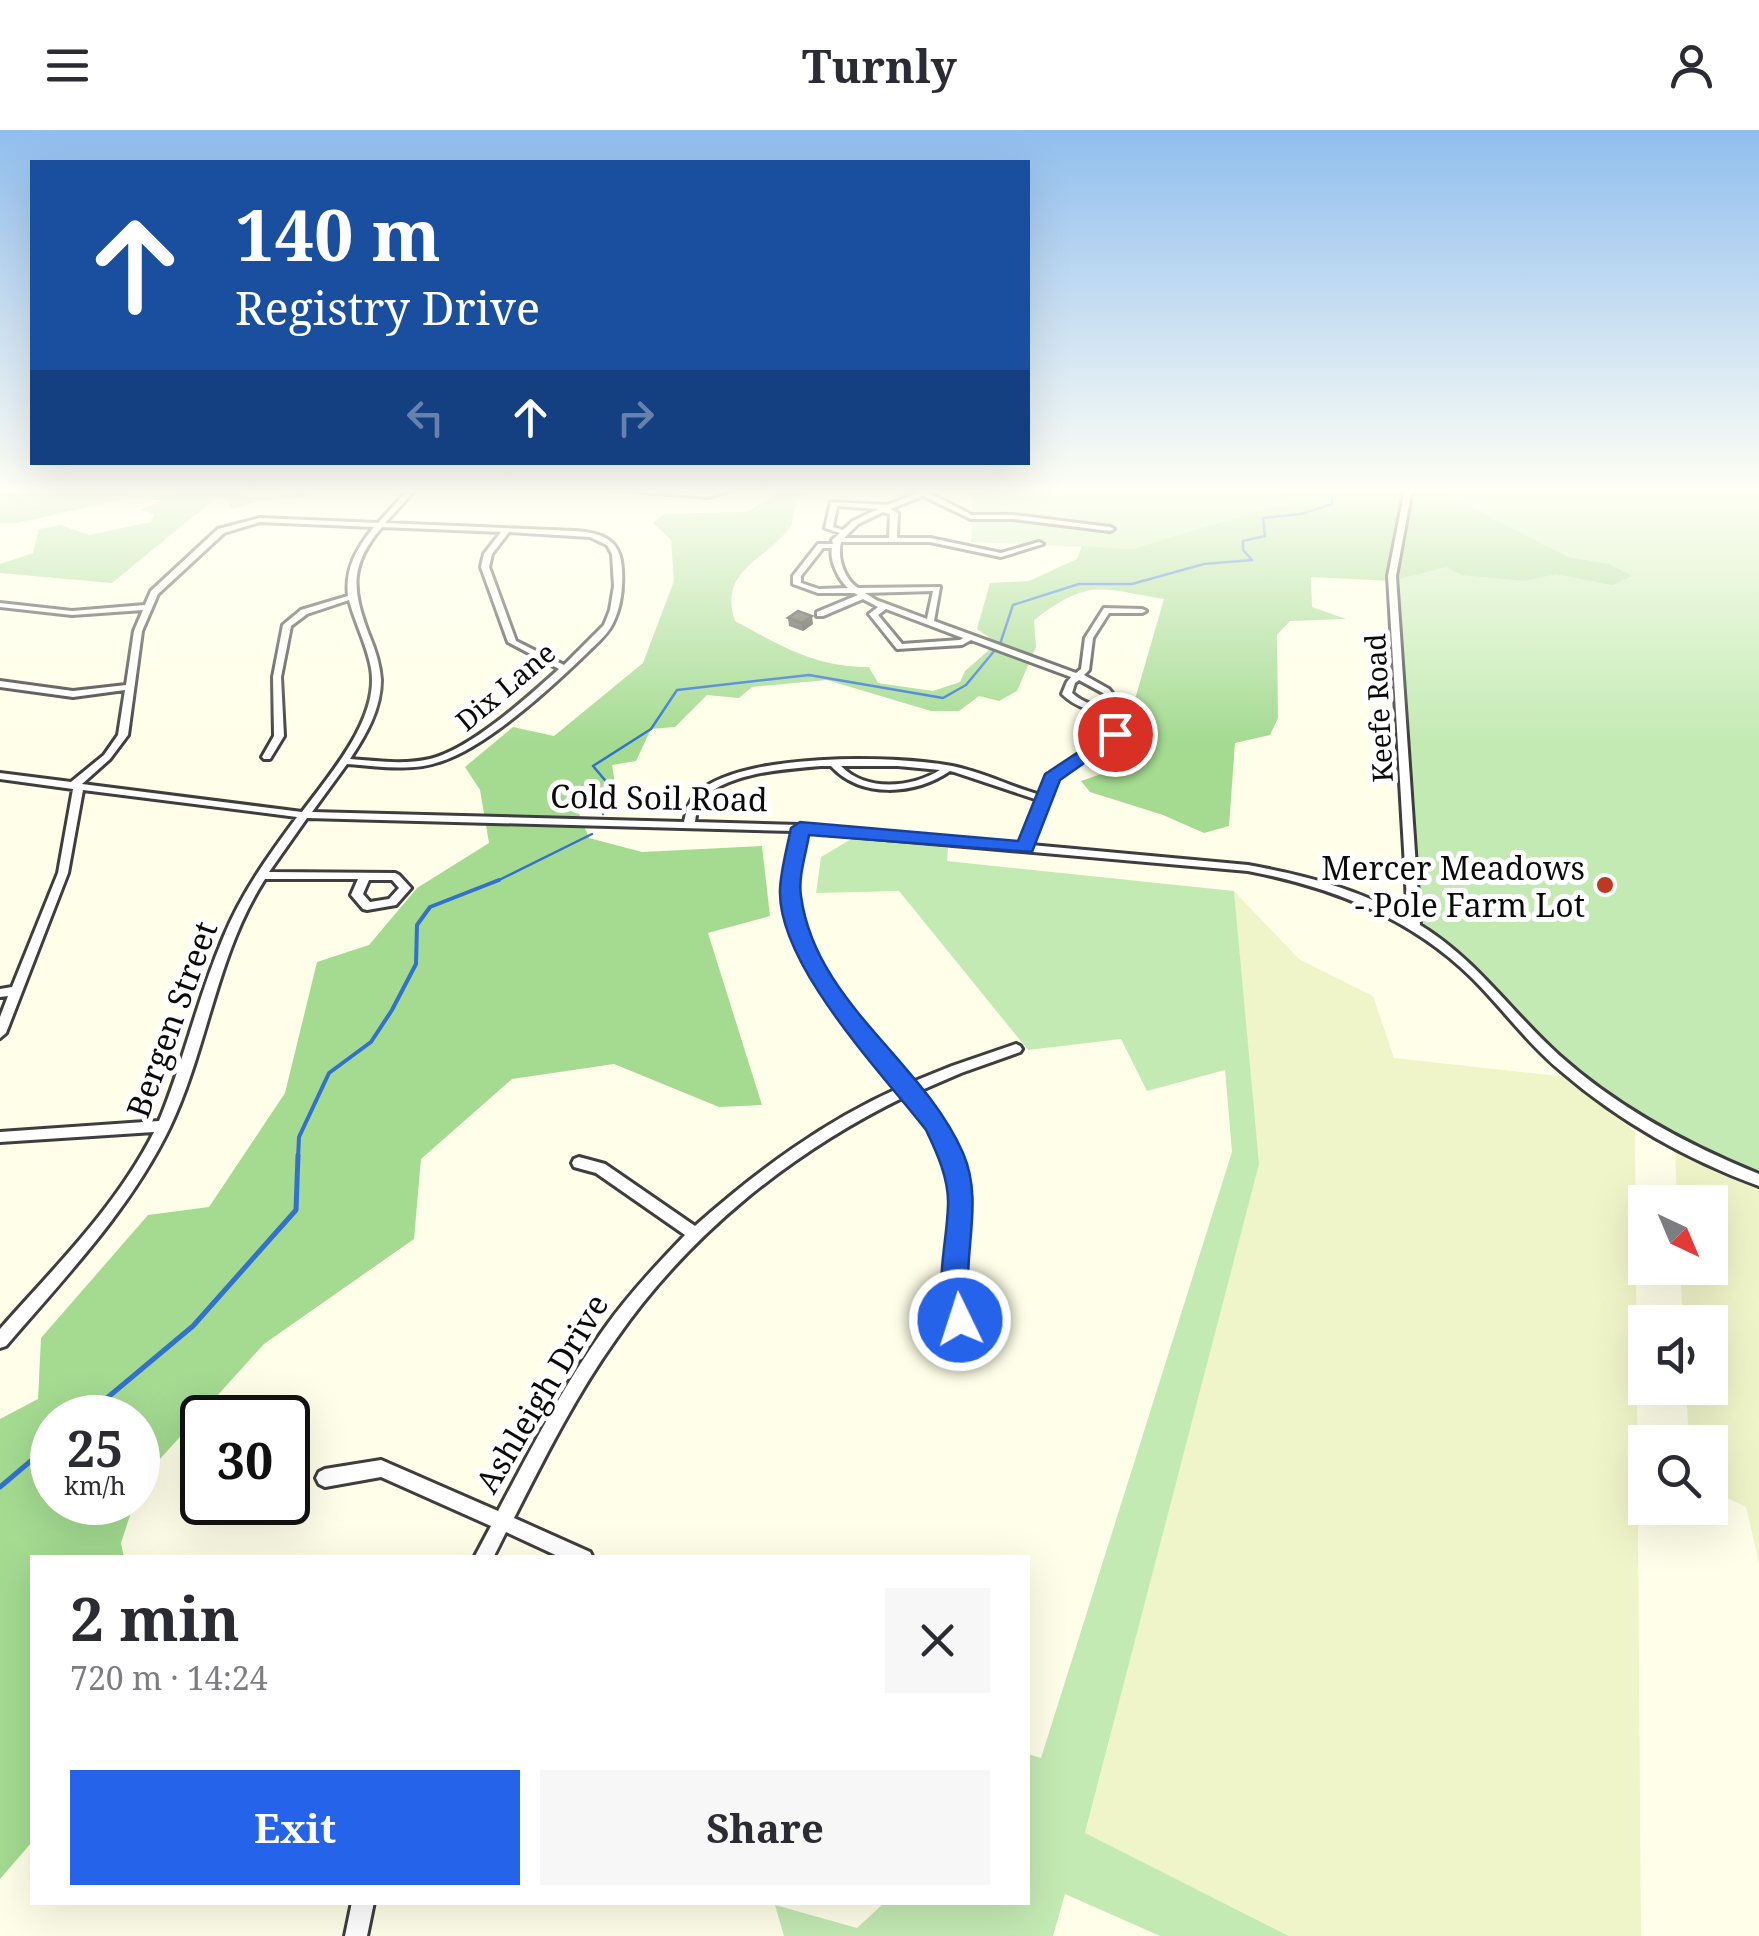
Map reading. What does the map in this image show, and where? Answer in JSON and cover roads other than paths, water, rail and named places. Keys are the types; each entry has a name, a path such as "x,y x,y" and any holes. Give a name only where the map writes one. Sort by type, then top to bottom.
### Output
{"street":[{"name":"Dix Lane","path":"146,607 175,573"},
{"path":"267,757 279,736 276,678 286,625 304,612 352,597 354,573"},
{"path":"487,573 512,642 562,668"},
{"name":"Dix Lane","path":"344,761 399,765 449,756 479,739 601,634 613,617 615,573"},
{"path":"802,573 796,581 812,591 937,589 930,623"},
{"path":"842,573 853,589 885,606 1078,676 1106,690 1121,711"},
{"name":"Keefe Road","path":"1393,573 1414,926"},
{"path":"820,614 863,596"},
{"name":"Bergen Street","path":"0,1341 114,1204 164,1126 218,960 261,875 344,761 368,719 376,690 374,663 352,597"},
{"path":"0,605 72,613 146,607 138,631 123,735 76,787 64,872 0,1033"},
{"path":"885,606 873,614 900,647 962,642 970,637"},
{"path":"1121,711 1102,711 1071,700 1067,694 1085,670 1089,638 1106,610 1142,611"},
{"path":"0,684 72,694 132,688"},
{"path":"1026,848 1041,798 1060,770 1115,734 1121,711"},
{"path":"689,824 695,802 716,784 755,770 835,764 876,762 948,768 1041,798"},
{"path":"835,764 844,775 881,786 936,777 948,768"},
{"name":"Cold Soil Road","path":"0,776 304,815 800,828 1269,871 1364,900 1414,926 1472,972 1541,1047 1595,1091 1670,1138 1759,1180"},
{"path":"800,828 790,892 802,945 822,981 944,1140 958,1178 962,1224 954,1300 966,1340"},
{"path":"261,875 365,876"},
{"path":"1364,900 1393,904 1412,894"},
{"path":"0,992 18,991"},
{"name":"Ashleigh Drive","path":"485,1555 610,1334 694,1233 784,1159 837,1126 954,1069 1016,1049"},
{"path":"0,1138 164,1126"},
{"path":"579,1163 600,1168 694,1233"},
{"path":"325,1478 381,1468 577,1555"},
{"path":"356,1936 361,1905"}],"waterway":[{"path":"1000,644 1013,605 1079,584 1132,584 1171,573"},
{"path":"603,814 615,792 593,766 651,729 677,690 809,675 943,698 966,685 995,650"},
{"path":"493,883 592,834"},
{"path":"298,1158 299,1137 329,1073 371,1042 392,1010 416,964 417,925 430,907 499,880"},
{"path":"110,1395 193,1326 296,1210 298,1155"},
{"path":"0,1487 30,1462"}],"place":[{"name":"Mercer Meadows - Pole Farm Lot","path":"1605,885"}]}
